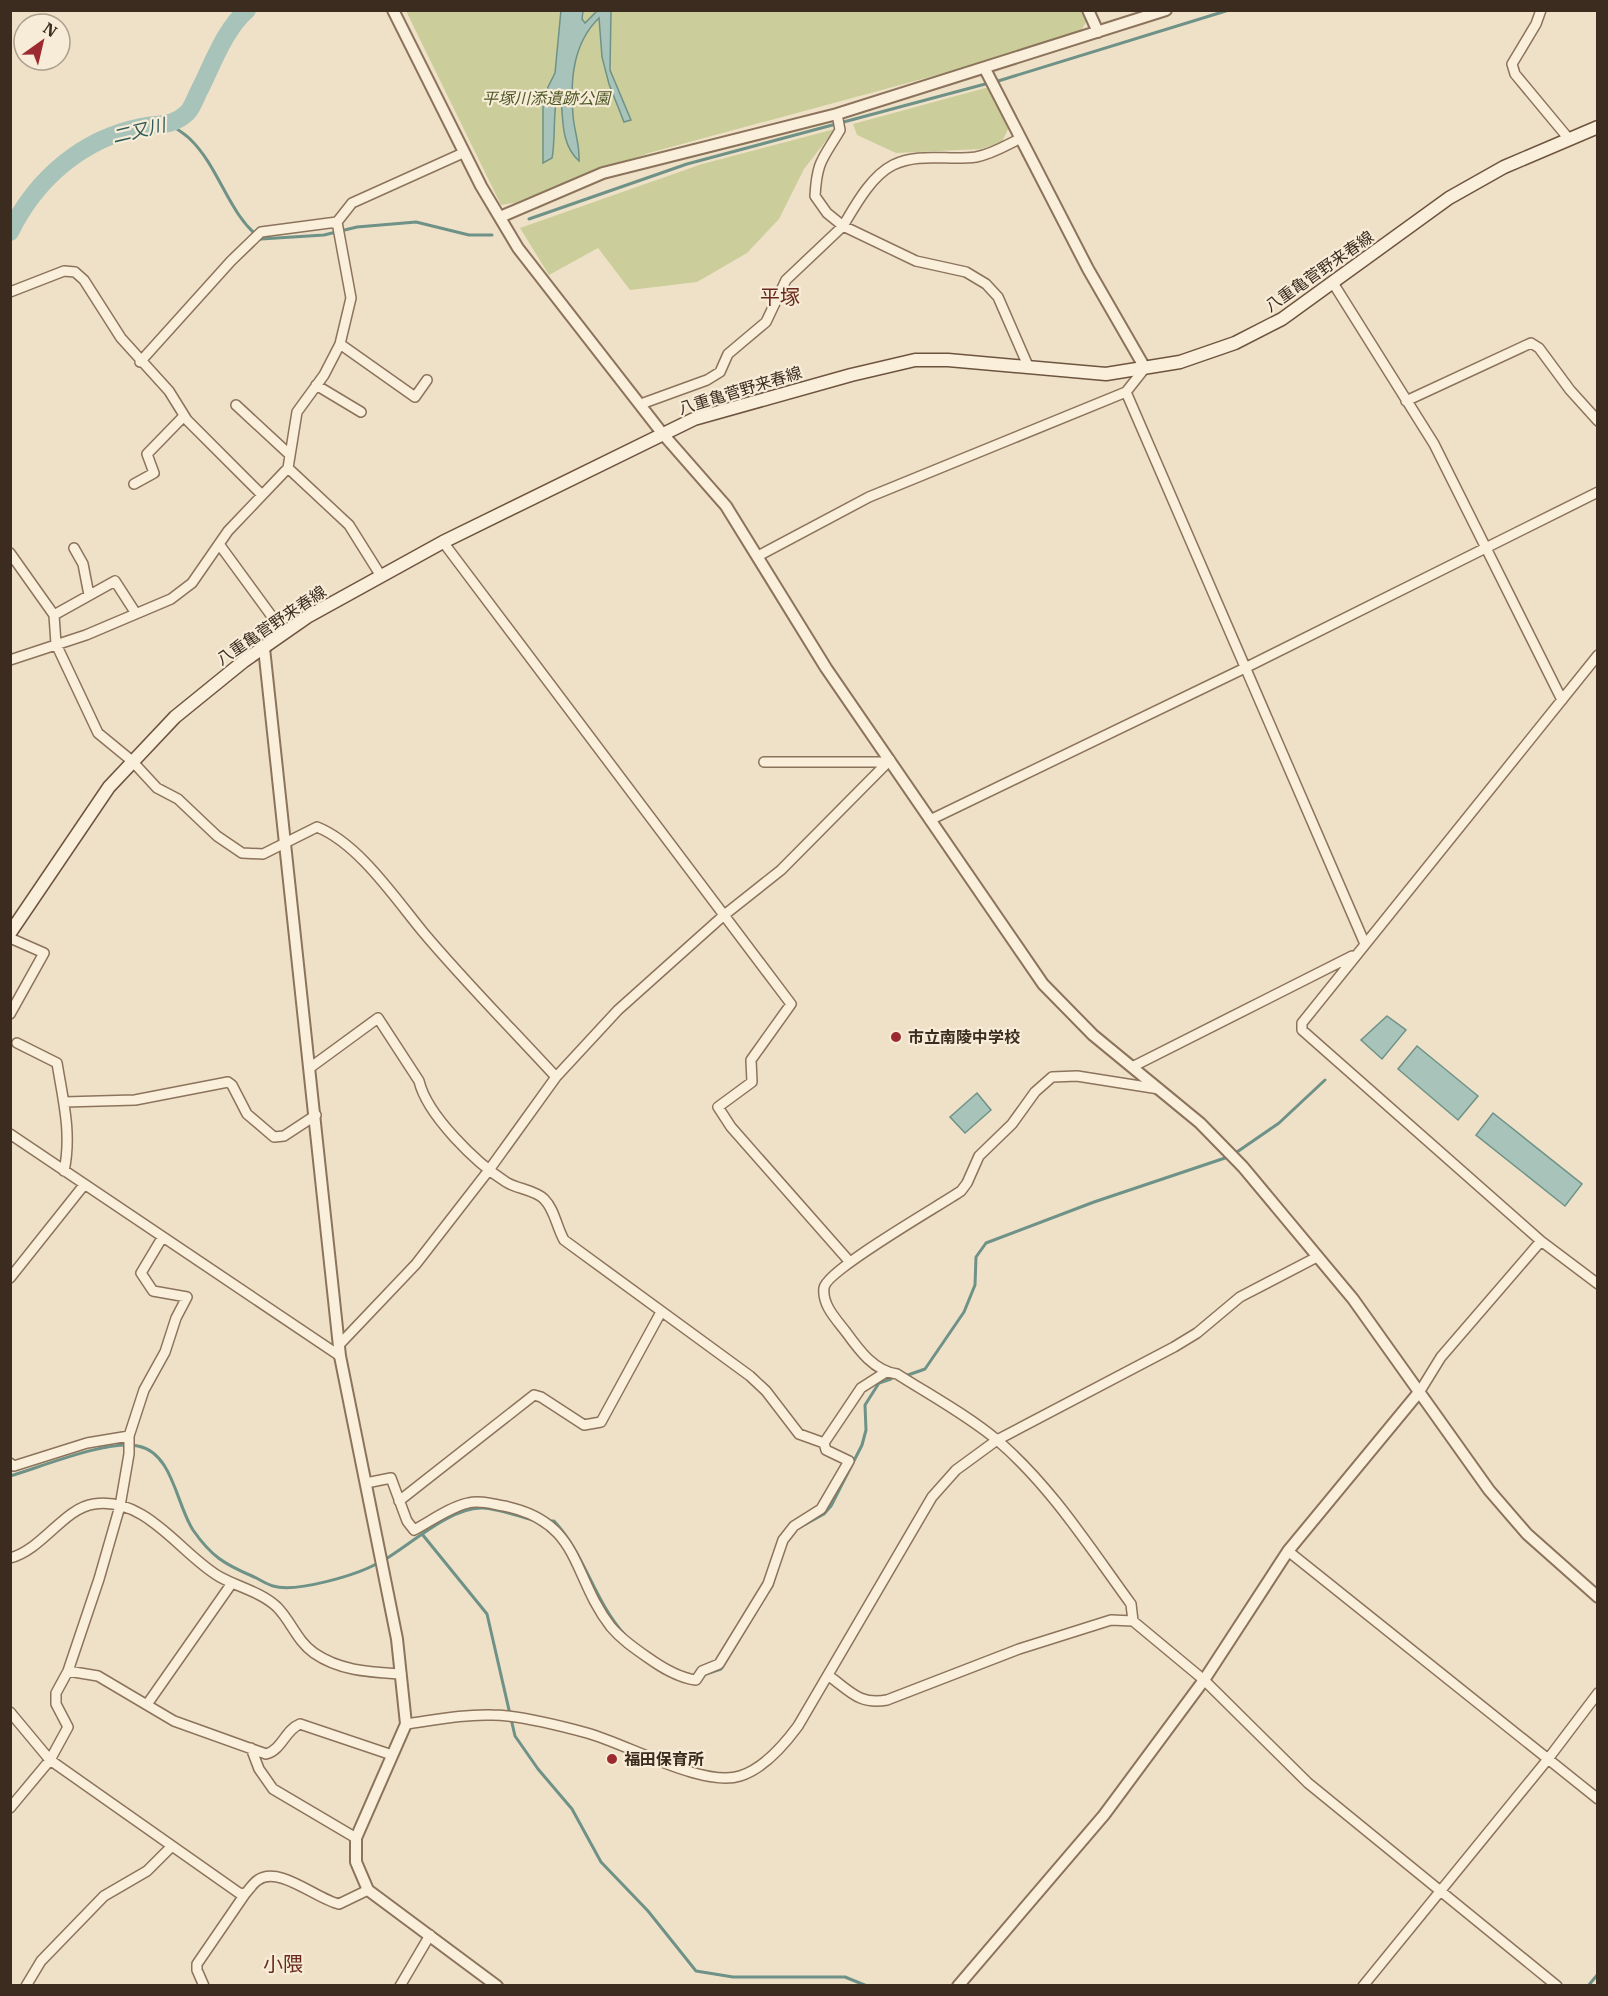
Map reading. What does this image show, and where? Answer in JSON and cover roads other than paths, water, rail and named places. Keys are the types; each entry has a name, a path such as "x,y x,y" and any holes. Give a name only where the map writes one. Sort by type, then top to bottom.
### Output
{"main road":[{"name":"八重亀菅野来春線","path":"10,933 109,787 132,761 204,692 306,617 443,542 662,433 705,416 851,375 915,360 948,360 1106,374 1180,362 1235,343 1282,320 1449,198 1504,167 1598,127"}],"street":[{"path":"393,10 464,153 518,248 662,433 726,506 826,668 1043,984 1093,1035 1161,1090 1227,1150 1353,1299 1489,1490 1527,1534 1598,1597"},
{"path":"1088,10 1098,32"},
{"path":"500,217 603,173 988,74 1098,32 1166,10"},
{"path":"1541,10 1536,24 1512,64 1515,74 1569,139"},
{"path":"758,556 869,497 1126,392 1145,368 1088,269 1019,139 988,74"},
{"path":"837,114 840,130 824,152 818,168 815,196 827,213 843,226 916,261 966,272 986,284 998,297 1029,368"},
{"path":"640,404 707,380 720,372 728,354 766,322 786,280 843,226 877,178 892,165 923,158 976,157 998,151 1019,139"},
{"path":"140,362 231,261 261,232 337,222 352,203 464,153"},
{"path":"10,660 86,635 135,612 171,599 192,583 228,531 288,468 297,412 340,344 351,298 337,222"},
{"path":"10,292 64,271 75,272 84,280 121,338 140,362 169,391 184,416 262,495"},
{"path":"1333,283 1434,444 1562,700"},
{"path":"1406,401 1531,343 1539,348 1570,390 1598,421"},
{"path":"340,344 415,397 427,380"},
{"path":"316,385 361,412"},
{"path":"1126,392 1365,944"},
{"path":"236,405 290,455"},
{"path":"134,484 154,473 147,454 184,416"},
{"path":"288,468 349,525 381,576"},
{"path":"930,820 1247,667 1598,492"},
{"path":"443,542 791,1004 751,1060 752,1082 718,1107 731,1127 849,1261"},
{"path":"219,544 284,633"},
{"path":"74,548 83,564 89,596"},
{"path":"10,553 54,615 56,644 98,733 132,761 157,788 178,799 217,836 242,853 263,854 316,827 326,830 368,865 422,931 556,1077"},
{"path":"54,615 115,581 135,612"},
{"path":"264,648 311,1067 339,1350 397,1639 406,1724 356,1838 356,1862 368,1890 497,1986"},
{"path":"1598,655 1302,1023 1302,1030 1541,1241 1598,1284"},
{"path":"339,1350 416,1264 489,1170 556,1077 618,1010 723,916 781,870 889,761"},
{"path":"764,762 889,761"},
{"path":"10,938 44,953 10,1014"},
{"path":"1132,1067 1357,953"},
{"path":"311,1067 378,1018 419,1081 422,1092 439,1120 489,1170 521,1190 542,1196 552,1209 564,1240 750,1376 766,1391 799,1434 824,1443"},
{"path":"17,1043 55,1060 64,1101 68,1137 64,1171"},
{"path":"1133,1621 1131,1604 1070,1519 997,1440 897,1374 886,1372 858,1349 830,1312 825,1299 824,1286 831,1275 849,1261 961,1191 979,1156 1012,1124 1035,1092 1052,1077 1077,1076 1161,1090"},
{"path":"64,1101 135,1100 228,1082 232,1084 247,1114 274,1137 284,1136 316,1115"},
{"path":"10,1134 162,1238 339,1350"},
{"path":"10,1278 84,1185"},
{"path":"10,1808 50,1760 68,1727 56,1704 56,1693 68,1671 99,1579 120,1506 129,1454 129,1436 144,1390 165,1352 176,1318 187,1297 153,1291 141,1273 162,1238"},
{"path":"958,1986 1104,1815 1203,1680 1288,1551 1420,1391 1441,1356 1541,1241"},
{"path":"406,1724 471,1714 495,1714 585,1732 679,1768 722,1778 740,1776 784,1746 942,1484 956,1470 997,1440 1174,1347 1197,1333 1240,1297 1317,1257"},
{"path":"399,1501 534,1395 542,1396 584,1425 601,1422 661,1312"},
{"path":"366,1483 391,1478 407,1521 414,1530 466,1503 480,1502 535,1515 551,1525 563,1537 600,1610 622,1639 656,1664 675,1674 696,1680 702,1671 719,1664 768,1584 788,1533 827,1502 849,1461 826,1450 824,1443 861,1388 886,1372"},
{"path":"10,1463 14,1466 87,1443 129,1436"},
{"path":"10,1558 29,1550 88,1505 120,1506 172,1535 208,1568 232,1583 271,1602 301,1641 313,1652 334,1664 359,1672 401,1674"},
{"path":"1288,1551 1598,1799"},
{"path":"148,1703 232,1583"},
{"path":"828,1676 860,1699 870,1703 1019,1649 1111,1620 1133,1621 1203,1680 1308,1783 1557,1986"},
{"path":"68,1671 98,1676 148,1703 174,1721 266,1754 272,1752 294,1726 307,1724 392,1755"},
{"path":"1363,1986 1548,1759 1598,1693"},
{"path":"10,1712 50,1760 171,1846 244,1894"},
{"path":"251,1748 259,1769 273,1789 356,1838"},
{"path":"26,1986 42,1961 104,1896 135,1879 171,1846"},
{"path":"204,1986 197,1970 197,1964 244,1894 260,1879 271,1877 286,1879 339,1904 368,1890"},
{"path":"400,1986 430,1935"}],"water":[{"path":"561,10 583,11 582,19 585,23 597,11 611,11 610,70 631,120 624,122 609,84 602,57 599,18 590,28 579,50 573,76 573,115 579,161 568,146 565,137 560,91 556,103 552,158 543,163 543,97 555,73"},
{"path":"1387,1016 1406,1030 1382,1059 1361,1040"},
{"path":"1417,1046 1478,1096 1458,1120 1398,1069"},
{"path":"977,1093 991,1110 965,1133 950,1117"},
{"path":"1493,1113 1582,1184 1565,1206 1476,1135"}],"waterway":[{"name":"二又川","path":"10,232 33,195 63,164 80,152 119,133 171,123 187,113 226,36 247,10"},
{"path":"995,82 1229,10"},
{"path":"529,219 687,164 989,83"},
{"path":"171,125 188,137 200,151 240,217 261,239 324,235 357,227 416,222 469,235 492,235"},
{"path":"1234,1154 1279,1123 1325,1080"},
{"path":"908,1375 925,1369 964,1312 975,1285 976,1257 986,1243 1094,1202 1228,1157"},
{"path":"802,1526 824,1514 831,1506 862,1445 866,1430 865,1405 879,1383 891,1379"},
{"path":"10,1476 110,1446 138,1446 159,1458 172,1481 187,1519 200,1539 219,1558 242,1572 283,1588 311,1585 342,1577 378,1563"},
{"path":"384,1560 445,1520 471,1509 496,1510 533,1520"},
{"path":"549,1521 554,1521 565,1534 605,1607 625,1635"},
{"path":"422,1534 487,1614 515,1736 538,1769 572,1809 601,1862 648,1911 696,1971 733,1977 845,1977 867,1986"},
{"path":"772,1586 777,1570"},
{"path":"700,1676 721,1669 765,1597"},
{"path":"1588,1986 1598,1974"}],"place":[{"name":"市立南陵中学校","path":"896,1037"},
{"name":"福田保育所","path":"612,1759"}],"district":[{"name":"平塚","path":"780,297"},
{"name":"小隈","path":"283,1964"}],"park label":[{"name":"平塚川添遺跡公園","path":"546,98"}]}
